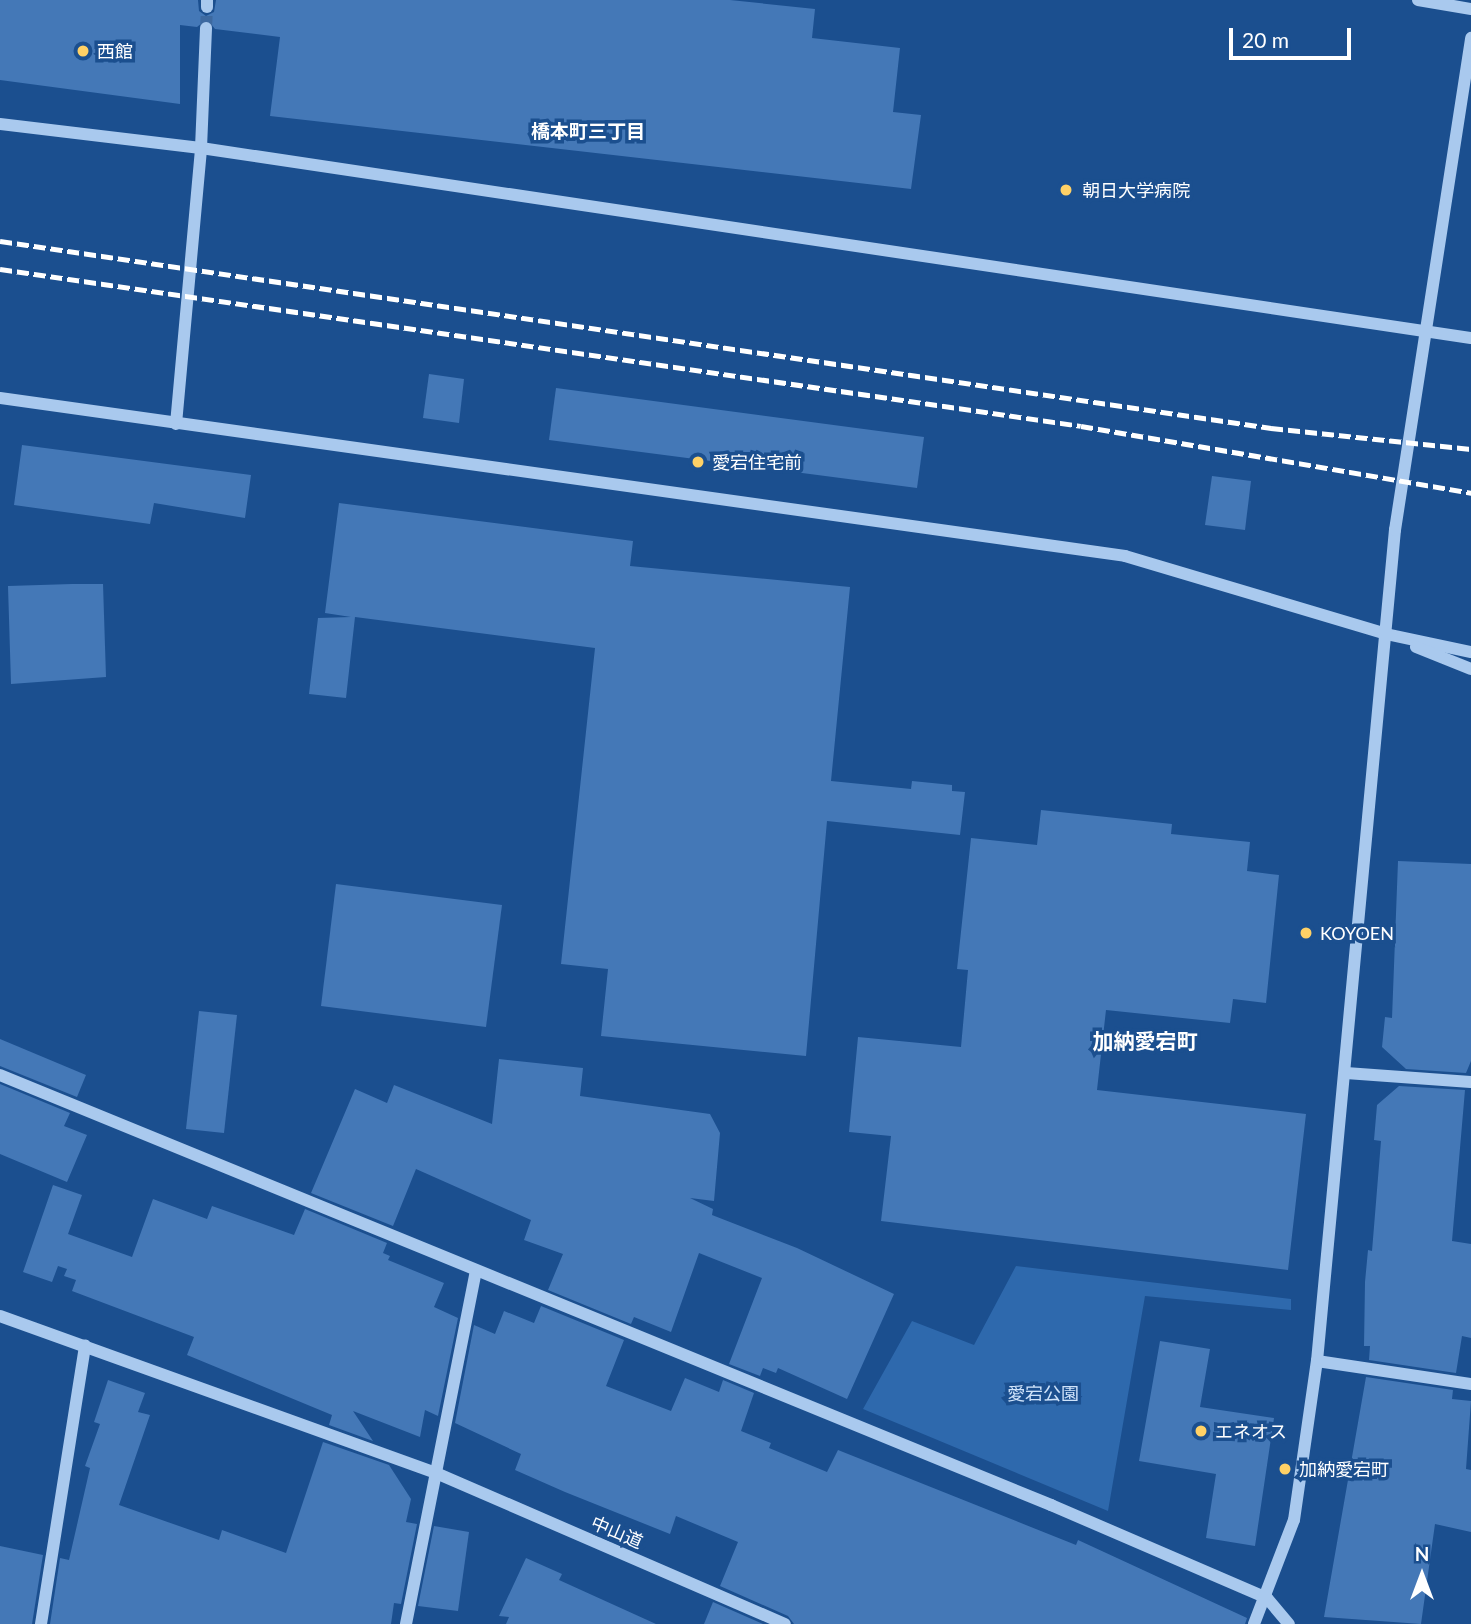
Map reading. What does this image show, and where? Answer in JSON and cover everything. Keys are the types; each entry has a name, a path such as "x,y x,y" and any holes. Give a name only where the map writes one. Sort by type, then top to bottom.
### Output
{"street":[{"path":"1418,0 1471,9"},
{"path":"176,424 201,148 206,28"},
{"path":"1254,1624 1267,1598 1294,1520 1317,1361 1395,530 1422,332 1471,38"},
{"path":"0,124 201,148 1471,338"},
{"path":"0,398 1125,556 1386,634 1471,652"},
{"path":"1386,634 1471,669"},
{"path":"1346,1073 1471,1082"},
{"path":"0,1075 1051,1505 1267,1598 1289,1624"},
{"path":"406,1624 476,1271"},
{"name":"中山道","path":"0,1316 436,1473 785,1624"},
{"path":"41,1624 85,1345"},
{"path":"1317,1361 1471,1384"}],"green space":[{"name":"愛宕公園","path":"1016,1266 1291,1299 1291,1310 1145,1296 1108,1511 863,1409 912,1321 974,1345"}],"building":[{"path":"0,0 198,0 199,11 206,16 214,12 216,0 730,0 815,9 812,38 900,48 893,112 921,115 911,189 270,116 280,37 215,29 207,19 197,27 180,25 180,104 0,80"},
{"path":"429,374 464,379 459,423 423,418"},
{"path":"556,388 924,437 917,488 549,440"},
{"path":"22,445 251,475 245,518 154,503 150,524 14,505"},
{"path":"1212,476 1251,481 1245,530 1205,525"},
{"path":"339,503 633,541 630,566 850,587 831,781 911,789 912,781 952,785 952,791 965,792 960,835 827,821 806,1056 601,1036 608,969 561,964 595,648 355,617 346,698 309,694 318,618 351,617 325,613"},
{"path":"103,584 106,677 11,684 8,586"},
{"path":"1041,810 1172,824 1171,834 1250,842 1247,871 1279,875 1266,1003 1233,999 1230,1023 1106,1010 1097,1090 1306,1114 1288,1270 881,1221 891,1136 849,1132 858,1037 961,1047 968,970 957,969 971,838 1037,845"},
{"path":"1398,861 1471,864 1471,1061 1466,1073 1406,1069 1382,1047 1385,1017 1392,1018"},
{"path":"336,884 502,905 486,1027 321,1006"},
{"path":"199,1011 237,1015 224,1133 186,1129"},
{"path":"0,1039 86,1075 77,1097 0,1066"},
{"path":"499,1059 583,1068 580,1096 710,1114 720,1133 714,1201 690,1198 713,1209 712,1215 797,1248 894,1294 847,1399 778,1368 776,1373 763,1368 760,1376 729,1364 762,1278 699,1253 671,1332 634,1317 631,1324 548,1290 563,1254 524,1240 531,1220 416,1169 393,1226 311,1193 355,1089 387,1103 394,1085 492,1124"},
{"path":"0,1084 70,1113 64,1126 87,1135 67,1182 0,1154"},
{"path":"1399,1086 1465,1090 1452,1241 1471,1244 1471,1338 1462,1336 1456,1373 1369,1360 1370,1346 1364,1346 1365,1282 1368,1250 1372,1251 1381,1141 1374,1140 1377,1105"},
{"path":"53,1185 82,1195 68,1234 132,1257 153,1199 207,1219 212,1206 294,1235 305,1209 387,1243 383,1253 390,1256 388,1260 444,1283 434,1307 458,1318 438,1416 425,1410 420,1437 353,1411 373,1441 329,1425 332,1415 187,1355 194,1337 72,1291 76,1280 64,1276 67,1269 58,1266 52,1282 23,1272"},
{"path":"541,1306 624,1340 606,1386 671,1411 685,1378 719,1392 723,1380 754,1393 741,1431 771,1443 769,1448 827,1472 838,1450 1076,1545 1078,1540 1247,1618 1245,1624 794,1624 788,1616 720,1586 738,1542 676,1516 670,1534 565,1492 515,1470 521,1454 455,1423 474,1325 495,1334 504,1311 534,1323"},
{"path":"1160,1341 1210,1349 1200,1407 1274,1418 1255,1546 1206,1538 1216,1474 1139,1461"},
{"path":"1366,1377 1453,1390 1452,1399 1471,1401 1466,1469 1471,1470 1471,1532 1435,1524 1421,1624 1324,1617"},
{"path":"108,1380 145,1393 138,1412 150,1415 119,1505 219,1540 222,1530 286,1553 323,1442 389,1465 411,1499 406,1522 417,1524 401,1604 394,1603 391,1624 50,1624 60,1558 69,1560 90,1468 85,1466 100,1424 94,1422"},
{"path":"434,1526 469,1532 458,1611 418,1606"},
{"path":"0,1546 43,1555 32,1624 0,1624"},
{"path":"526,1558 562,1574 559,1580 656,1624 506,1624 509,1617 499,1616"},
{"path":"713,1602 763,1624 704,1624"}],"tunnel":[{"path":"206,28 207,7"}],"railway":[{"path":"0,241 1271,428 1471,449"},
{"path":"0,269 1081,426 1471,493"}],"place":[{"name":"西館","path":"83,51"},
{"name":"朝日大学病院","path":"1066,190"},
{"name":"愛宕住宅前","path":"698,462"},
{"name":"KOYOEN","path":"1306,933"},
{"name":"エネオス","path":"1201,1431"},
{"name":"加納愛宕町","path":"1285,1469"}],"district":[{"name":"橋本町三丁目","path":"588,131"},
{"name":"加納愛宕町","path":"1145,1041"}]}
